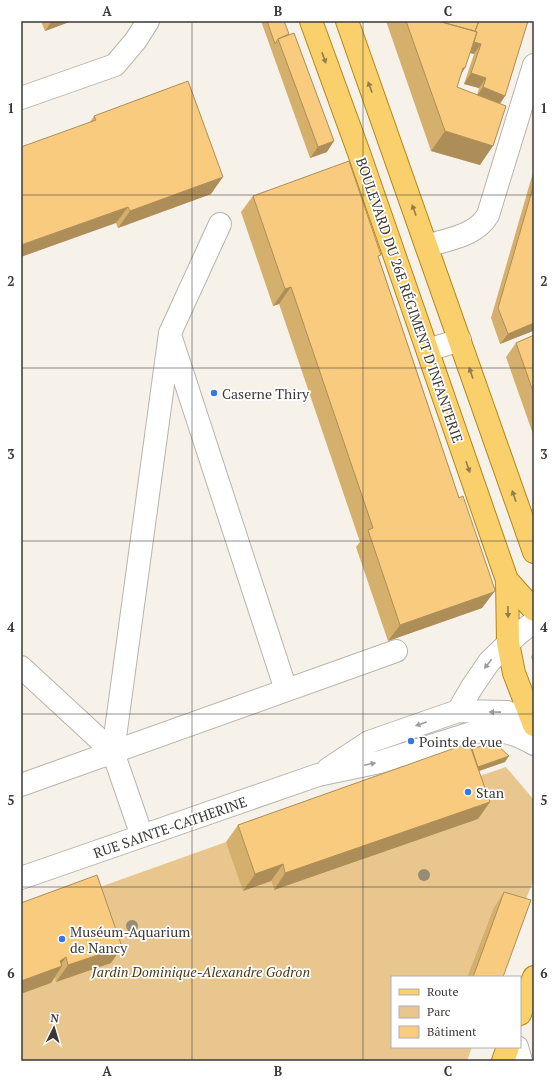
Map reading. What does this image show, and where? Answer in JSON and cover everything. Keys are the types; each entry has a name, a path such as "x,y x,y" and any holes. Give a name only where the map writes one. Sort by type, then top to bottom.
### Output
{"main road":[{"name":"BOULEVARD DU 26E RÉGIMENT D'INFANTERIE","path":"311,21 362,160 507,580 508,643 514,673 532,722"},
{"path":"347,21 534,552"},
{"name":"BOULEVARD DU 26E RÉGIMENT D'INFANTERIE","path":"507,580 534,610"},
{"path":"525,1013 534,977"},
{"path":"503,1061 508,1048"}],"street":[{"path":"21,98 115,65 136,40 148,21"},
{"path":"427,246 477,229 488,215 534,65"},
{"path":"142,836 113,752 170,333 220,224"},
{"path":"170,333 286,690"},
{"path":"428,350 460,340"},
{"path":"458,711 489,662 508,643 534,622"},
{"path":"21,785 396,651"},
{"path":"21,667 113,752"},
{"name":"RUE SAINTE-CATHERINE","path":"318,775 368,742 458,711 507,712 532,722"},
{"name":"RUE SAINTE-CATHERINE","path":"21,878 318,775 380,762 476,732 491,730 506,732 522,737 534,744"},
{"path":"517,1048 521,1061"}],"green space":[{"name":"Jardin Dominique-Alexandre Godron","path":"506,767 534,800 534,879 519,917 493,909 467,976 391,976 391,1048 472,1048 467,1061 21,1061 21,994 50,983 54,974 57,982 86,892 226,842 271,881 274,890 478,819 465,781"}],"building":[{"path":"267,21 284,21 289,34 278,39 275,44"},
{"path":"406,21 438,21 477,32 457,87 506,106 493,146 445,131"},
{"path":"438,21 479,21 475,31"},
{"path":"479,21 528,21 505,96 483,87 486,78 471,73 481,44 474,42 477,32 475,31"},
{"path":"294,33 334,141 318,147 278,39"},
{"path":"188,81 223,177 130,211 128,207 21,245 21,147 96,120 94,116"},
{"path":"349,161 381,255 378,256 459,498 463,496 495,590 494,592 400,625 368,530 373,528 291,287 285,289 253,196"},
{"path":"534,184 534,323 508,334 498,308"},
{"path":"534,335 534,394 516,343"},
{"path":"494,742 509,756 478,767 472,749"},
{"path":"469,743 490,802 285,873 283,864 255,874 238,825"},
{"name":"Muséum-Aquarium de Nancy","path":"97,875 122,947 68,965 66,957 60,961 62,966 21,981 21,903"},
{"path":"504,892 531,900 503,976 473,976"}],"place":[{"name":"Caserne Thiry","path":"214,393"},
{"name":"Points de vue","path":"411,741"},
{"name":"Stan","path":"468,792"},
{"name":"Muséum-Aquarium de Nancy","path":"62,939"}]}
